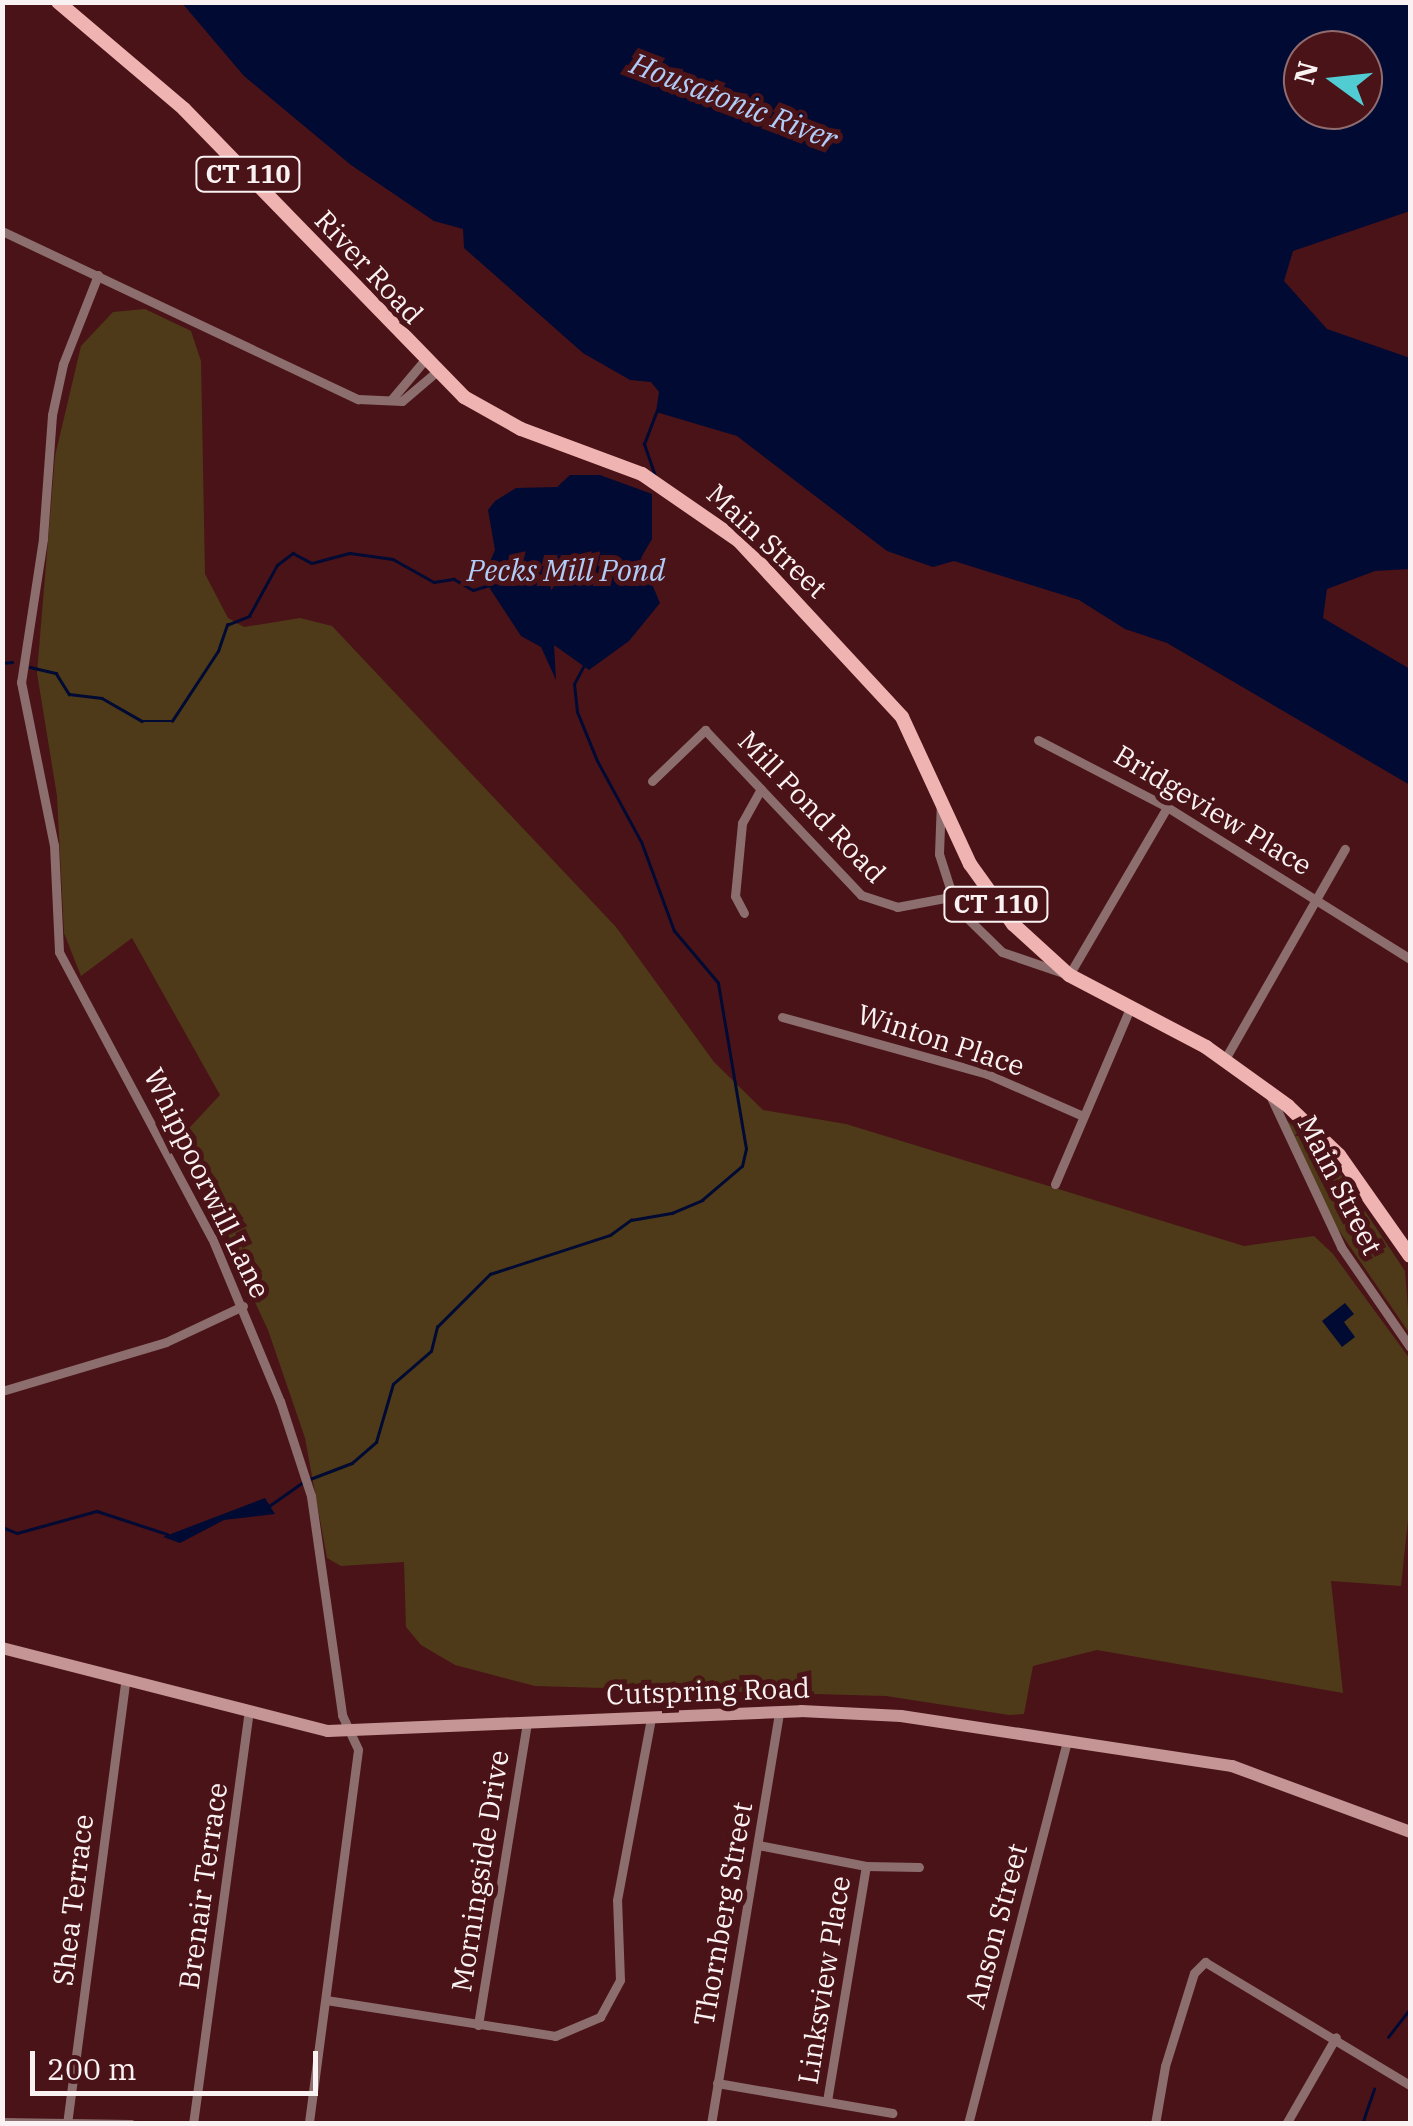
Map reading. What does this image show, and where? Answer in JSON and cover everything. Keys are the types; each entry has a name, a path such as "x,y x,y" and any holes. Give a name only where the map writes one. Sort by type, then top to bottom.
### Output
{"main road":[{"name":"River Road","path":"58,2 184,109 423,362"},
{"name":"Main Street","path":"423,362 512,425 652,480 739,540 865,672 915,739 970,864 999,908 1070,975 1225,1059 1269,1091 1339,1156 1410,1256"}],"street":[{"path":"2,231 350,396 405,400 435,373"},
{"name":"Whippoorwill Lane","path":"98,274 63,364 52,415 43,538 22,654 24,716 49,812 59,952 117,1050 242,1306 312,1496 350,1732 358,1750 309,2124"},
{"path":"392,400 423,362"},
{"name":"Mill Pond Road","path":"652,781 705,730 874,903 905,907 950,897"},
{"name":"Bridgeview Place","path":"1038,740 1168,808 1410,959"},
{"path":"744,912 735,896 742,823 761,790"},
{"name":"Main Street","path":"941,798 938,842 950,897 1002,952 1070,975"},
{"path":"1070,975 1168,808"},
{"path":"1225,1059 1346,849"},
{"path":"1055,1184 1130,1008"},
{"name":"Winton Place","path":"782,1018 987,1074 1082,1116"},
{"name":"Main Street","path":"1269,1091 1273,1111 1340,1247 1410,1347"},
{"path":"2,1391 166,1342 242,1306"},
{"name":"Cutspring Road","path":"2,1648 248,1714 350,1732 854,1712 1232,1766 1410,1832"},
{"name":"Shea Terrace","path":"67,2122 124,1682"},
{"name":"Thornberg Street","path":"711,2124 779,1712"},
{"name":"Brenair Terrace","path":"193,2124 248,1714"},
{"path":"326,2000 478,2025 566,2034 600,2017 616,1995 616,1900 652,1718"},
{"name":"Morningside Drive","path":"478,2025 527,1724"},
{"name":"Anson Street","path":"968,2124 1067,1740"},
{"path":"758,1845 866,1866 919,1867"},
{"name":"Linksview Place","path":"826,2101 866,1866"},
{"path":"1155,2124 1165,2066 1201,1964 1218,1965 1410,2085"},
{"path":"1286,2124 1336,2037"},
{"path":"717,2082 892,2114"},
{"path":"2,2122 131,2124"}],"shaded area":[{"path":"145,309 191,331 201,361 205,574 228,618 244,627 300,618 332,626 616,927 714,1062 763,1110 846,1124 1244,1246 1314,1236 1333,1254 1410,1359 1410,1501 1401,1586 1331,1581 1343,1693 1097,1650 1033,1666 1024,1714 1009,1715 886,1696 535,1686 455,1665 421,1645 406,1627 404,1562 341,1566 327,1558 305,1438 268,1330 179,1139 220,1095 132,938 81,976 64,933 57,796 37,673 55,456 81,346 113,312"},
{"path":"1286,1120 1328,1156 1405,1271 1410,1334 1331,1219"}],"water":[{"name":"Housatonic River","path":"182,3 1410,3 1410,211 1293,251 1284,281 1327,329 1410,358 1410,569 1375,571 1327,589 1323,618 1410,669 1410,785 1167,643 1125,629 1079,600 954,561 933,567 887,551 737,436 656,412 659,392 651,382 630,380 583,353 464,248 463,229 434,221 351,165 244,76"},
{"name":"Pecks Mill Pond","path":"570,475 600,475 652,494 652,539 641,558 660,603 629,641 589,670 554,645 556,680 541,647 521,636 483,578 495,550 488,510 495,501 516,488 557,487"},
{"path":"1345,1303 1354,1314 1344,1322 1355,1337 1342,1347 1322,1321"},
{"path":"265,1498 275,1514 224,1520 180,1543 163,1537"}],"waterway":[{"path":"655,476 644,444 657,410"},
{"path":"30,667 56,673 69,694 102,698 142,721 172,721 218,651 227,625 249,616 277,565 293,553 312,563 350,553 393,559 434,582 454,579 473,590 493,584"},
{"path":"2,663 12,662"},
{"path":"310,1479 352,1463 376,1442 393,1384 431,1351 437,1327 490,1274 610,1235 631,1220 672,1213 702,1200 742,1166 746,1149 718,983 674,931 641,842 597,761 577,712 574,684 583,667"},
{"path":"269,1506 303,1482"},
{"path":"2,1527 17,1533 97,1511 167,1534"},
{"path":"1388,2037 1410,2009"},
{"path":"1362,2124 1374,2089"}]}
